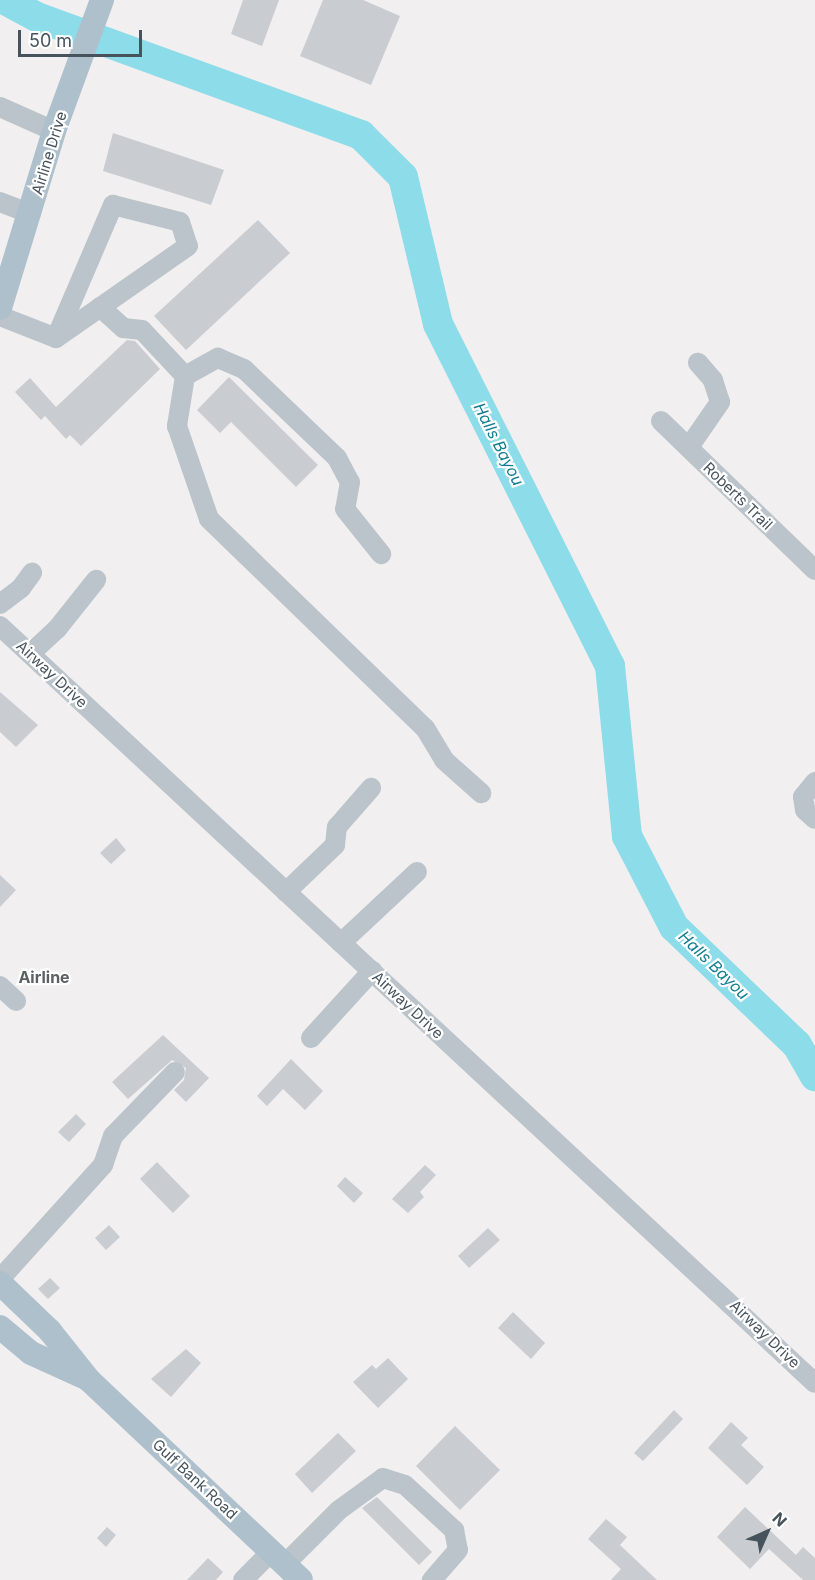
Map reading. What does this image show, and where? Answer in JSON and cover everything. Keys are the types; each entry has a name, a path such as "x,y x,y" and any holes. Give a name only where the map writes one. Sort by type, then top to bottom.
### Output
{"main road":[{"name":"Airline Drive","path":"0,308 31,214 54,130 102,0"},
{"name":"Gulf Bank Road","path":"0,1281 50,1331 88,1380 286,1565"},
{"name":"Gulf Bank Road","path":"0,1327 31,1353 88,1380"}],"street":[{"path":"0,107 54,130"},
{"path":"0,202 31,214"},
{"path":"113,205 180,222 188,246 56,338 113,205"},
{"path":"100,307 123,328 142,330 185,376"},
{"path":"0,316 56,338"},
{"path":"185,376 218,358 244,369 338,458 350,482 345,509 381,554"},
{"path":"689,447 720,402 713,380 698,363"},
{"path":"185,376 177,426 209,519 425,728 444,760 481,793"},
{"name":"Roberts Trail","path":"661,421 815,570"},
{"path":"0,604 21,588 32,573"},
{"path":"30,654 57,629 96,580"},
{"name":"Airway Drive","path":"0,626 815,1383"},
{"path":"815,782 803,797 805,810 815,819"},
{"path":"286,892 335,845 337,827 370,788"},
{"path":"341,943 417,872"},
{"path":"311,1038 372,972"},
{"path":"0,986 16,1001"},
{"path":"0,1281 103,1165 112,1136 175,1072"},
{"path":"243,1580 286,1565 339,1510 383,1478 405,1485 454,1530 458,1550 432,1580"}],"building":[{"path":"243,0 279,0 262,46 231,34"},
{"path":"323,0 363,0 400,16 371,85 300,56"},
{"path":"113,133 224,170 211,205 103,171"},
{"path":"258,220 290,253 186,350 154,316"},
{"path":"127,340 135,341 160,369 81,446 70,435 66,439 45,416 41,420 15,392 30,378 56,407"},
{"path":"229,377 318,465 296,487 231,422 220,433 197,410"},
{"path":"0,692 38,725 16,747 0,732"},
{"path":"116,838 126,850 111,864 100,853"},
{"path":"0,875 16,890 0,907"},
{"path":"163,1035 209,1078 186,1102 174,1090 184,1080 186,1068 172,1060 128,1099 112,1082"},
{"path":"291,1059 323,1091 305,1110 283,1089 267,1106 257,1096"},
{"path":"76,1114 86,1124 69,1142 58,1132"},
{"path":"157,1162 190,1196 173,1213 140,1179"},
{"path":"425,1165 436,1175 420,1192 424,1197 408,1213 392,1199"},
{"path":"345,1177 363,1193 354,1203 337,1186"},
{"path":"109,1225 120,1237 106,1250 95,1238"},
{"path":"488,1228 500,1240 469,1268 458,1256"},
{"path":"50,1278 60,1288 48,1299 38,1289"},
{"path":"513,1312 545,1343 531,1359 498,1328"},
{"path":"186,1349 201,1363 171,1397 151,1379"},
{"path":"388,1358 408,1379 378,1408 353,1382 372,1365 376,1369"},
{"path":"674,1410 683,1419 643,1461 634,1453"},
{"path":"731,1422 748,1438 741,1445 764,1467 747,1485 708,1448"},
{"path":"455,1426 500,1470 460,1510 416,1466"},
{"path":"338,1433 356,1451 312,1493 295,1474"},
{"path":"377,1497 432,1552 419,1565 362,1508"},
{"path":"745,1507 796,1555 803,1547 815,1558 815,1580 803,1580 769,1549 750,1569 717,1537"},
{"path":"606,1519 627,1537 620,1545 657,1580 611,1580 621,1569 588,1539"},
{"path":"107,1527 116,1535 106,1547 97,1538"},
{"path":"208,1558 223,1572 216,1580 187,1580"}],"waterway":[{"name":"Halls Bayou","path":"5,0 37,17 361,135 403,177 438,324 610,666 627,836 674,927 797,1045 815,1076"}],"district":[{"name":"Airline","path":"44,977"}]}
